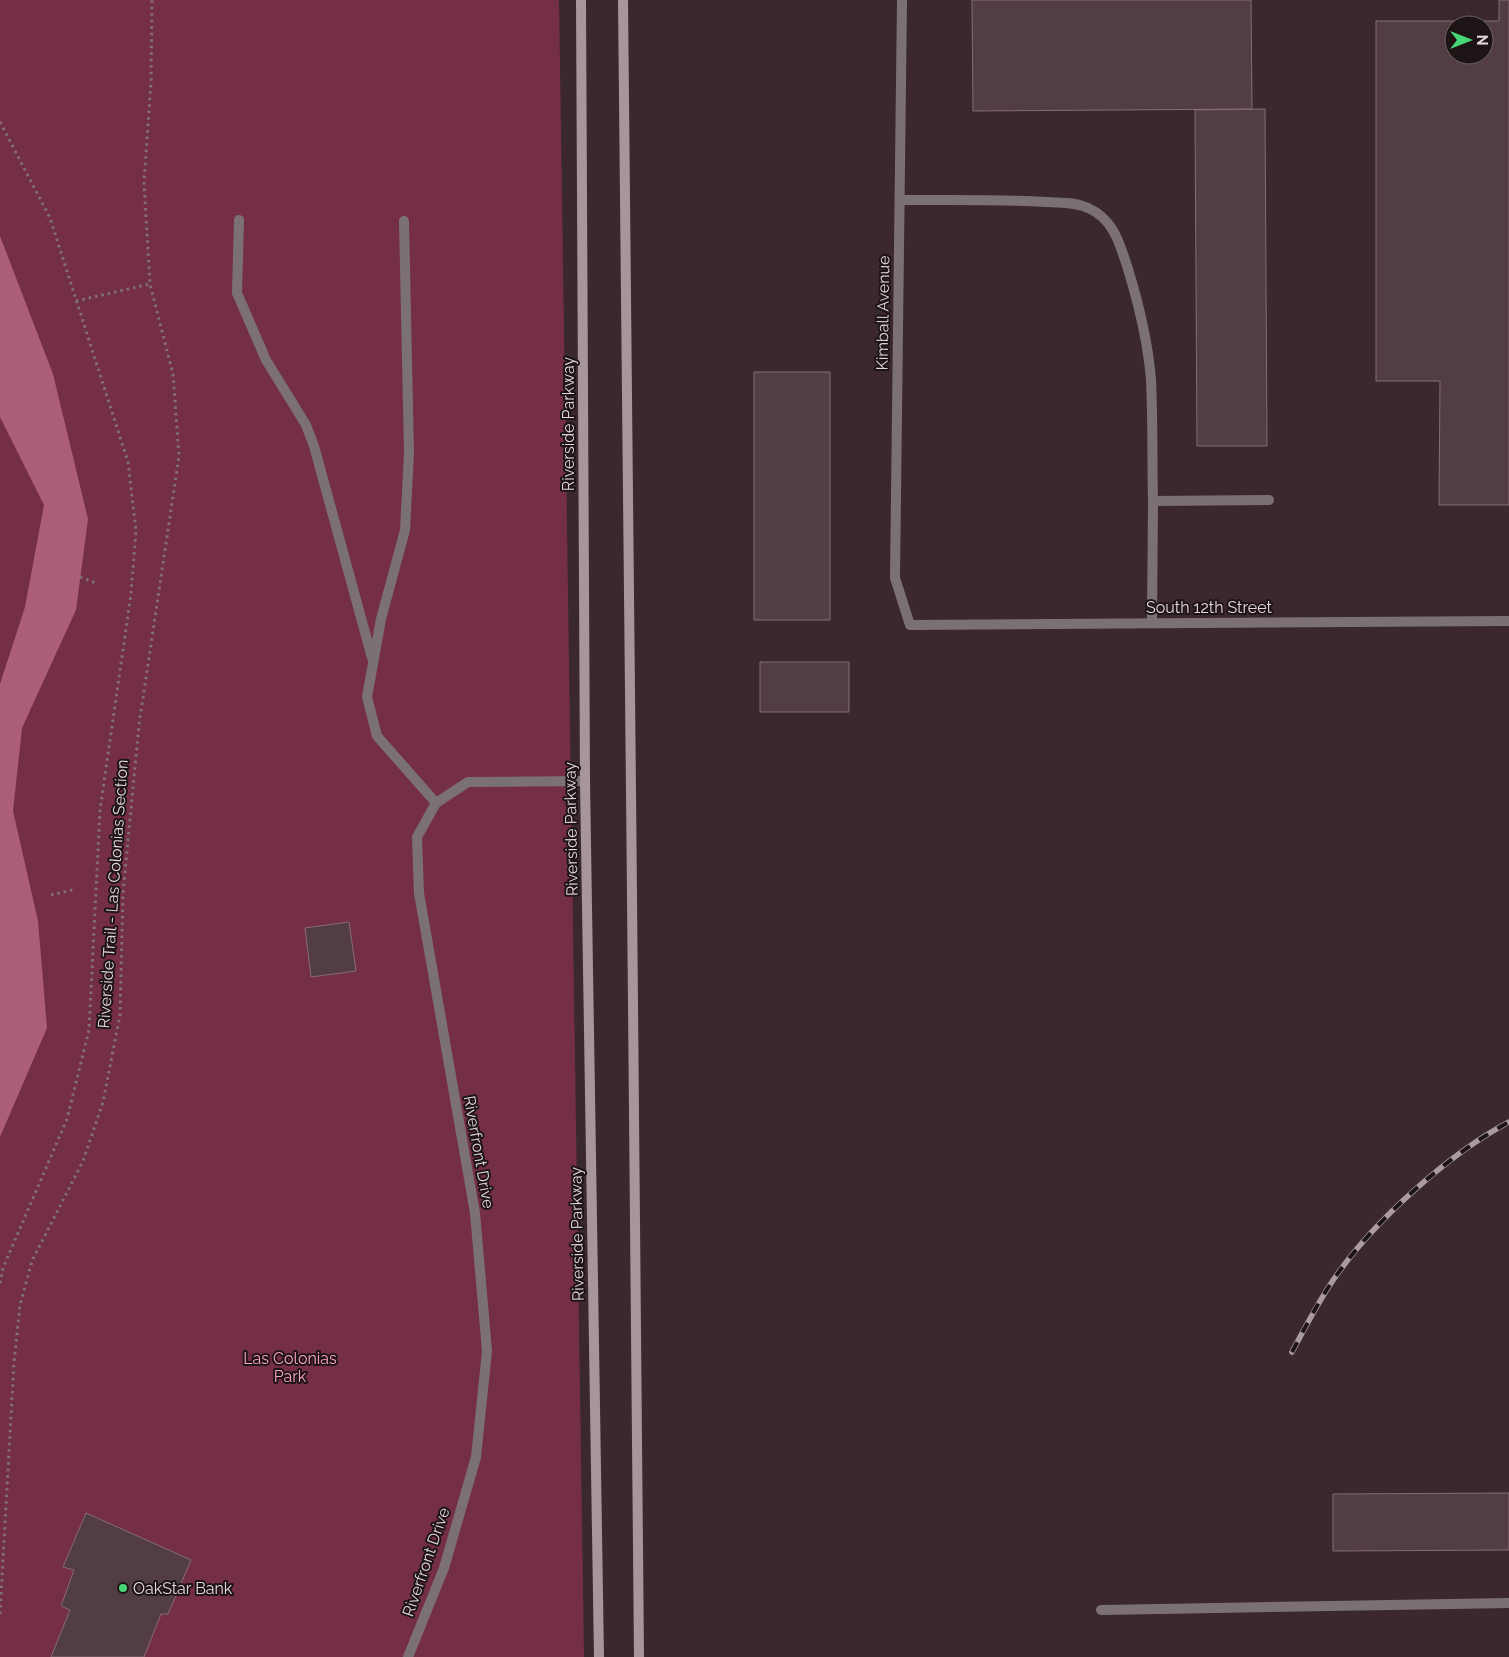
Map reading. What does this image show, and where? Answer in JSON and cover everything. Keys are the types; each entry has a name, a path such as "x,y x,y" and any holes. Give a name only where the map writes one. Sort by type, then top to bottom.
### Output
{"main road":[{"name":"Riverside Parkway","path":"581,0 585,780 599,1657"},
{"path":"623,0 628,360 639,1657"}],"street":[{"name":"Kimball Avenue","path":"902,0 895,578 910,625"},
{"path":"900,200 1031,201 1077,204 1088,208 1107,221 1118,238 1138,305 1146,344 1150,380 1152,622"},
{"path":"239,220 236,293 266,360 306,425 314,446 373,662"},
{"path":"404,221 409,453 405,530 381,619 366,697 377,736 436,803"},
{"path":"1152,501 1269,500"},
{"name":"South 12th Street","path":"910,625 1509,621"},
{"name":"Riverfront Drive","path":"408,1657 444,1568 476,1457 487,1351 475,1213 419,893 417,837 436,803 468,782 585,780"},
{"path":"1101,1610 1509,1603"}],"path":[{"name":"Riverside Trail - Las Colonias Section","path":"0,1614 14,1362 20,1306 32,1261 83,1161 104,1102 120,1015 123,892 138,726 179,456 172,374 150,284 144,183 151,81 152,0"},
{"path":"0,122 50,218 128,462 136,531 131,594 100,810 89,1030 67,1119 3,1268 0,1284"},
{"path":"76,301 150,284"},
{"path":"80,577 96,583"},
{"path":"51,895 76,889"}],"green space":[{"name":"Las Colonias Park","path":"0,0 559,0 584,1657 0,1657"}],"shaded area":[{"path":"0,236 53,374 88,519 76,610 22,728 13,811 38,921 47,1028 0,1137 0,684 25,607 44,505 0,417"}],"building":[{"path":"972,0 1251,0 1252,109 973,111"},
{"path":"1499,0 1509,0 1509,505 1439,505 1440,381 1376,381 1376,21 1444,21 1444,65 1494,65 1494,21 1499,21"},
{"path":"1265,109 1267,446 1197,446 1195,110"},
{"path":"754,372 830,372 830,620 754,620"},
{"path":"760,662 849,662 849,712 760,712"},
{"path":"349,922 356,971 311,977 305,928"},
{"path":"1509,1493 1509,1550 1333,1551 1333,1494"},
{"name":"OakStar Bank","path":"86,1513 191,1560 168,1614 161,1614 144,1657 51,1657 70,1610 61,1606 74,1570 63,1567"}],"railway":[{"path":"1292,1352 1330,1285 1371,1233 1392,1211 1438,1170 1509,1122"}],"place":[{"name":"OakStar Bank","path":"123,1588"}]}
